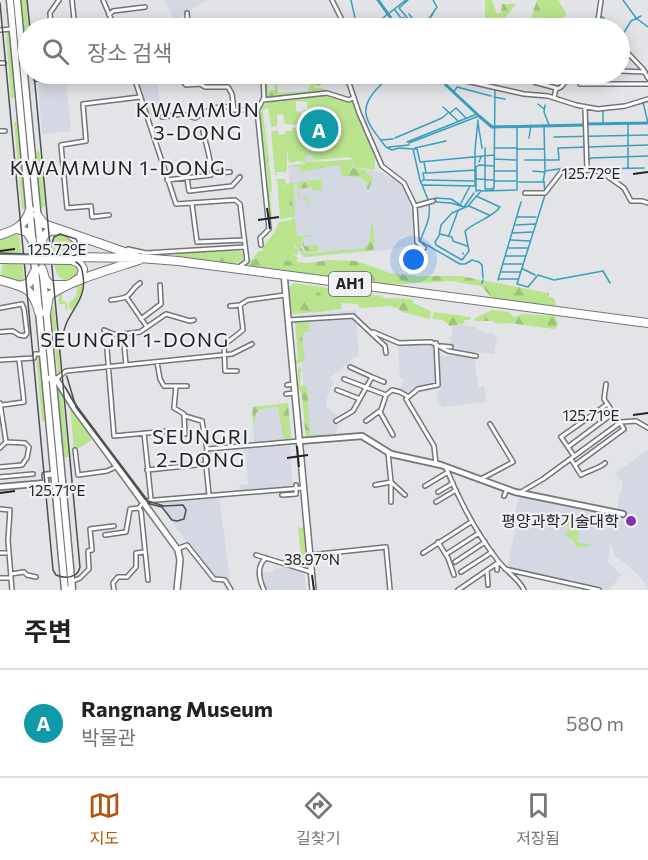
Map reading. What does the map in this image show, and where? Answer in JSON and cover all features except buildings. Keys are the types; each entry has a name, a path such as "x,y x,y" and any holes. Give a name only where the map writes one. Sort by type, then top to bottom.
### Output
{"highway":[{"path":"0,235 17,229 25,222 30,210"},
{"path":"37,215 44,224 143,257 284,276"},
{"path":"17,229 27,232 32,240"},
{"path":"40,247 46,234 56,230 79,240 80,251 72,258"},
{"path":"0,257 143,257 238,270"},
{"path":"19,286 31,282 39,270 50,285 69,284 143,257"},
{"path":"43,312 49,296 81,277 83,269 72,258"},
{"name":"AH1","path":"284,276 648,325"},
{"path":"1,280 32,293 43,312"}],"main road":[{"path":"10,0 18,82"},
{"path":"17,0 19,18"},
{"path":"18,84 32,240 39,270 51,378 70,588"},
{"path":"27,84 40,247 39,270"},
{"path":"284,276 281,297 287,321 290,384 294,393 299,441 299,487 313,590"},
{"path":"43,312 44,354 51,378 55,474 70,588"},
{"path":"51,378 144,501 177,549 180,560 177,590"}],"street":[{"path":"50,18 50,13 59,0"},
{"path":"72,0 74,18"},
{"path":"103,0 110,18"},
{"path":"332,0 340,18"},
{"path":"600,0 601,18"},
{"path":"109,15 112,11 145,7"},
{"path":"187,13 187,18"},
{"path":"0,30 13,29"},
{"path":"630,56 648,78"},
{"path":"630,71 645,72"},
{"path":"136,84 176,204 235,200 240,204 247,261 238,270"},
{"path":"185,84 228,87 232,94 234,110 257,110"},
{"path":"261,245 260,238 269,229 257,110 263,100 264,84"},
{"path":"349,84 384,168 404,183 415,206 418,245 424,248"},
{"path":"480,84 524,94 548,96 585,107 608,108 648,99"},
{"path":"541,84 557,89"},
{"path":"554,98 557,89 564,84"},
{"path":"580,84 648,84"},
{"path":"263,100 327,93 349,100 354,97"},
{"path":"109,215 92,217 91,206 67,208 61,145 86,141 83,105 140,97"},
{"path":"162,117 182,114 195,118 213,108 233,106"},
{"path":"585,107 587,170"},
{"path":"0,131 5,131"},
{"path":"203,131 210,158 211,173"},
{"path":"525,193 545,193 562,171 584,172 587,170 597,171 612,178 627,191 631,201 642,201 648,204"},
{"path":"167,180 230,172"},
{"path":"187,178 189,191 232,186 240,177"},
{"path":"415,206 433,201"},
{"path":"192,204 197,242 244,240"},
{"path":"143,257 171,252 245,247"},
{"path":"171,252 178,261"},
{"path":"111,300 127,298 140,284"},
{"path":"141,319 161,304 160,285"},
{"path":"230,306 240,305 248,300 281,297"},
{"path":"127,298 147,327"},
{"path":"0,308 19,304 23,306 27,333 22,336 13,331 0,332"},
{"path":"237,371 225,371 224,355 225,344 243,330 240,305"},
{"path":"104,330 113,334 140,332 166,314 190,321 194,320"},
{"path":"287,321 353,316 384,346 386,352"},
{"path":"369,330 402,344 426,342 451,347"},
{"path":"123,334 126,365"},
{"path":"51,378 66,371 224,355 240,352 252,344"},
{"path":"438,344 448,351 476,356"},
{"path":"407,397 418,389 438,385 438,344"},
{"path":"106,349 114,436 170,431"},
{"path":"0,360 34,358 35,354 44,354"},
{"path":"6,442 1,404 24,402 20,359"},
{"path":"157,362 164,386 187,387"},
{"path":"350,367 384,382"},
{"path":"336,421 353,411 372,377"},
{"path":"344,380 386,395"},
{"path":"575,465 624,429 606,405 604,399 606,384"},
{"path":"176,386 174,408 185,416 202,421 207,449 205,455 209,495"},
{"path":"337,390 360,399"},
{"path":"366,421 380,412 386,395 392,390 407,397"},
{"path":"286,394 294,393"},
{"path":"407,397 406,401 434,446 436,464"},
{"path":"606,405 561,437 581,475 606,463"},
{"path":"380,412 393,435"},
{"path":"568,447 613,413"},
{"path":"185,416 185,434"},
{"path":"520,493 543,479 620,422 636,421 648,428"},
{"path":"481,479 513,462 500,444 490,424"},
{"path":"144,433 151,500"},
{"path":"207,449 362,436 388,452 436,464 520,493 624,514"},
{"path":"0,448 6,442 19,441 28,444 29,452 22,465 0,467"},
{"path":"75,450 78,475 107,471 117,466"},
{"path":"388,452 392,482 391,502"},
{"path":"147,470 157,471 206,464"},
{"path":"207,469 213,468"},
{"path":"447,469 471,522 498,563 521,584 524,590"},
{"path":"425,486 447,469"},
{"path":"0,477 33,474"},
{"path":"0,487 46,483 45,475 55,474"},
{"path":"375,485 392,482"},
{"path":"392,482 405,495"},
{"path":"438,492 453,483"},
{"path":"105,535 126,532 130,509 139,508 144,501 299,487 296,494 282,495"},
{"path":"504,496 507,489"},
{"path":"436,502 456,490"},
{"path":"139,508 148,580"},
{"path":"0,509 10,510 12,590"},
{"path":"423,553 471,522"},
{"path":"70,588 89,566 88,551 92,550 90,529 114,526"},
{"path":"448,553 479,533"},
{"path":"438,542 448,558 454,575"},
{"path":"455,562 485,542"},
{"path":"177,549 188,545 214,579 225,580 231,590"},
{"path":"310,555 320,552 386,547 390,590"},
{"path":"114,590 113,583 118,577 127,577 136,567 136,554 145,552"},
{"path":"461,572 492,552"},
{"path":"0,553 6,553"},
{"path":"256,555 311,573"},
{"path":"264,590 259,568 266,558"},
{"path":"497,570 498,563"},
{"path":"458,590 498,563"},
{"path":"505,569 599,590"},
{"path":"487,570 488,585"},
{"path":"0,578 24,572 36,577"},
{"path":"84,574 93,574"}],"shaded area":[{"path":"164,0 207,0 178,18 174,18"},
{"path":"38,84 66,84 71,131 42,134"},
{"path":"138,84 158,84 161,111 166,111 167,115 148,119"},
{"path":"312,155 313,163 353,159 354,167 376,171 402,182 413,213 413,244 387,250 304,257 301,255 300,250 297,250 294,245 288,165 306,163 305,156"},
{"path":"357,310 359,356 353,358 330,378 333,381 326,401 327,407 340,418 335,421 338,425 335,436 309,436 296,316"},
{"path":"453,326 474,327 497,337 494,354 449,349"},
{"path":"433,344 437,384 402,393 400,390 404,380 400,378 398,346"},
{"path":"473,356 478,387 484,386 486,402 442,407 437,399 437,391 441,390 438,357"},
{"path":"288,404 292,440 254,443 252,407"},
{"path":"290,443 293,490 238,493 240,485 248,484 246,452 242,447"},
{"path":"648,449 648,587 633,570 614,555 611,542 608,562 621,575 609,590 507,568 517,522 513,521 519,496 615,515 623,482 615,474"},
{"path":"219,496 230,579 219,580 212,575 161,508 162,502"},
{"path":"281,564 296,569 304,568 306,590 263,590 261,572 273,572 274,569 282,568"}],"green space":[{"path":"13,0 14,0 18,53"},
{"path":"21,0 26,0 28,18 23,18"},
{"path":"485,0 492,0 497,14 501,12 502,4 516,4 505,18 485,18"},
{"path":"537,0 558,0 567,15 564,18 531,18"},
{"path":"8,32 16,98 11,98 6,34"},
{"path":"21,84 49,369 48,368"},
{"path":"265,84 268,84 268,91 275,90 275,84 277,84 278,93 307,91 311,84 321,84 314,88 333,92 266,98"},
{"path":"328,95 354,103 375,155 375,170 354,167 353,159 349,157 313,160 312,155 305,156 306,163 298,161 289,163 287,148 287,170 276,172 277,175 275,175 271,131 278,131 279,135 285,134 285,131 292,131 292,128 311,127 312,143 308,144 308,148 312,151 320,151 318,133 329,133 331,123 329,117 312,116 311,124 305,125 303,111 308,109 307,102 296,101 296,111 301,112 303,125 285,124 283,114 277,115 277,126 271,127 268,108 264,108 280,98 282,100"},
{"path":"280,98 278,104 274,107 269,105 263,111 270,182 267,187 268,177 266,164 266,177 259,111 266,103"},
{"path":"264,108 272,191 270,192 272,216 270,218 269,176"},
{"path":"16,121 19,123 27,209 22,209 14,123"},
{"path":"37,150 40,152 45,207 40,208 35,153"},
{"path":"352,160 353,168 366,170 367,175 373,177 369,189 361,177 342,176 339,165 301,172 300,167 289,166 306,164 306,162"},
{"path":"277,179 288,187 291,215 280,217 280,219"},
{"path":"284,179 287,184 294,182 295,217 280,219 279,217 291,215 288,187 276,181"},
{"path":"321,179 322,190 313,191 312,187 298,189 300,198 308,197 309,210 306,199 298,198 297,182"},
{"path":"295,219 297,236 310,235 310,223 311,236 303,237 304,246 318,245 318,252 306,252 301,241 301,248 305,254 364,248 370,239 372,222 375,243 373,250 304,257 293,242 291,221 279,222"},
{"path":"291,221 294,246 299,251 297,255 292,253 298,258 296,262 258,256 248,266 246,265 259,251 263,251 262,248 274,233 279,222"},
{"path":"12,232 19,236 24,278 19,284 0,278 3,263 0,254 0,237"},
{"path":"60,234 78,242 76,253 68,254 68,262 76,264 81,273 69,282 59,276 55,265 54,241 55,237"},
{"path":"225,250 244,253 243,259 235,265 178,258 175,253 207,252"},
{"path":"258,256 305,263 331,260 356,261 390,273 460,276 549,293 548,296 555,299 556,306 492,298 481,286 451,281 389,285 248,266"},
{"path":"83,282 82,294 73,310 69,309 69,303 76,296 77,287 67,289 62,295 62,300 67,303 66,311 65,304 59,304 58,293 60,291"},
{"path":"294,283 384,297 377,297 374,305 377,307 360,308 358,304 341,303 342,309 312,313 315,311 314,292 309,298 294,297 308,313 291,314 289,287"},
{"path":"316,290 321,294 315,311 308,313 295,310 291,306 293,297 309,298"},
{"path":"372,295 413,300 413,303 431,311 430,319 402,312 397,308 377,307 373,305 370,297"},
{"path":"54,306 61,373 58,376 50,307"},
{"path":"492,310 509,312 513,317 522,314 555,316 558,323 554,329 510,323 498,324 473,319"},
{"path":"434,312 471,317 463,324 450,326 443,320 432,319"},
{"path":"309,319 309,329 312,330 304,332 302,336 305,361 296,364 295,360 298,359 295,321"},
{"path":"39,356 46,421 42,421 36,358"},
{"path":"298,365 301,370 300,386 307,386 310,435 320,434 321,438 306,439 302,396 298,386"},
{"path":"57,384 62,391 69,457 64,457"},
{"path":"288,403 291,438 283,438 278,406 260,410 256,413 255,422 253,422 252,407"},
{"path":"70,406 92,440 77,449 74,449"},
{"path":"567,514 574,515 571,516 569,526 578,528 579,517 582,517 577,542 593,545 577,548 572,539 564,536 569,529 565,521"},
{"path":"305,527 308,568 306,569 283,562 283,559 290,560 291,563 302,565 298,528"}],"waterway":[{"path":"351,0 355,18"},
{"path":"378,0 391,18"},
{"path":"383,18 406,0"},
{"path":"408,0 399,8 408,18"},
{"path":"429,18 437,7 433,0"},
{"path":"623,0 636,18 648,27"},
{"path":"395,10 401,18"},
{"path":"409,14 412,18"},
{"path":"430,18 433,14"},
{"path":"600,16 604,18"},
{"path":"630,23 641,16"},
{"path":"382,84 366,106 368,121 386,147 392,150 413,149 420,180 429,202"},
{"path":"445,84 478,115"},
{"path":"470,84 480,86"},
{"path":"453,93 457,87 491,96"},
{"path":"485,87 493,89"},
{"path":"492,191 494,188 495,89"},
{"path":"514,93 541,97"},
{"path":"494,97 505,99"},
{"path":"548,97 584,108"},
{"path":"643,102 648,123"},
{"path":"538,104 544,109"},
{"path":"545,105 544,112 549,125"},
{"path":"443,107 458,121"},
{"path":"450,113 456,108 466,118"},
{"path":"587,110 606,110"},
{"path":"603,110 603,124"},
{"path":"395,138 442,118 449,112"},
{"path":"407,142 477,114"},
{"path":"409,143 479,116"},
{"path":"479,116 492,127 584,125"},
{"path":"423,185 475,186 478,120"},
{"path":"478,123 482,148"},
{"path":"586,124 648,123"},
{"path":"628,124 628,168"},
{"path":"529,138 531,125"},
{"path":"544,125 545,171"},
{"path":"476,196 500,207 493,214 465,231 469,251 462,260 436,245 441,225 452,213 468,206 481,191 517,190 517,126"},
{"path":"554,137 648,135"},
{"path":"381,140 393,139"},
{"path":"415,148 446,141"},
{"path":"389,147 409,145"},
{"path":"525,160 559,160 558,148 648,145"},
{"path":"485,148 485,189 493,188"},
{"path":"494,148 516,148"},
{"path":"414,149 417,149 420,162 494,155"},
{"path":"517,149 544,149"},
{"path":"588,161 591,158 648,156"},
{"path":"479,162 481,157"},
{"path":"494,159 516,160"},
{"path":"422,181 423,173 426,173 424,162"},
{"path":"480,190 476,191 476,167 479,165 493,166"},
{"path":"519,182 543,182 545,171 565,168 579,169"},
{"path":"594,169 644,168"},
{"path":"427,173 476,170"},
{"path":"495,171 517,171"},
{"path":"533,171 544,172"},
{"path":"477,179 493,180"},
{"path":"425,180 474,181"},
{"path":"495,181 516,181"},
{"path":"544,181 545,195 517,284 528,287 538,275 554,280 603,271 610,283"},
{"path":"461,203 470,186"},
{"path":"462,206 451,199 435,198 436,202 464,207 474,193"},
{"path":"498,280 521,202"},
{"path":"429,204 426,228 420,241 460,264 472,260 479,262 482,265 483,278"},
{"path":"469,206 489,215"},
{"path":"449,235 458,211"},
{"path":"517,217 536,217"},
{"path":"516,225 535,224"},
{"path":"513,233 532,232"},
{"path":"440,234 452,237 453,241 467,246"},
{"path":"511,240 530,241"},
{"path":"508,248 527,248"},
{"path":"506,256 525,256"},
{"path":"503,264 522,264"},
{"path":"523,269 535,275"},
{"path":"501,272 520,272"},
{"path":"499,279 518,279"}],"tram line":[{"path":"27,0 29,18"},
{"path":"0,3 53,570 56,575 67,577 77,573 80,567 35,84"},
{"path":"0,253 73,256 78,254 80,248 76,239 60,234 54,237 51,247"},
{"path":"0,260 74,261 80,265 84,285 82,294 66,323 63,340"},
{"path":"65,387 74,403 75,404 148,501 164,506 183,505 186,510 184,519 172,520 162,507 150,504 146,500 76,407 75,403 73,396 67,377 67,376"}],"place":[{"name":"Rangnang Museum","path":"319,129"},
{"name":"평양과학기술대학","path":"631,521"}],"district":[{"name":"KWAMMUN 3-DONG","path":"198,122"},
{"name":"KWAMMUN 1-DONG","path":"118,168"},
{"name":"SEUNGRI 1-DONG","path":"135,340"},
{"name":"SEUNGRI 2-DONG","path":"201,448"}]}
